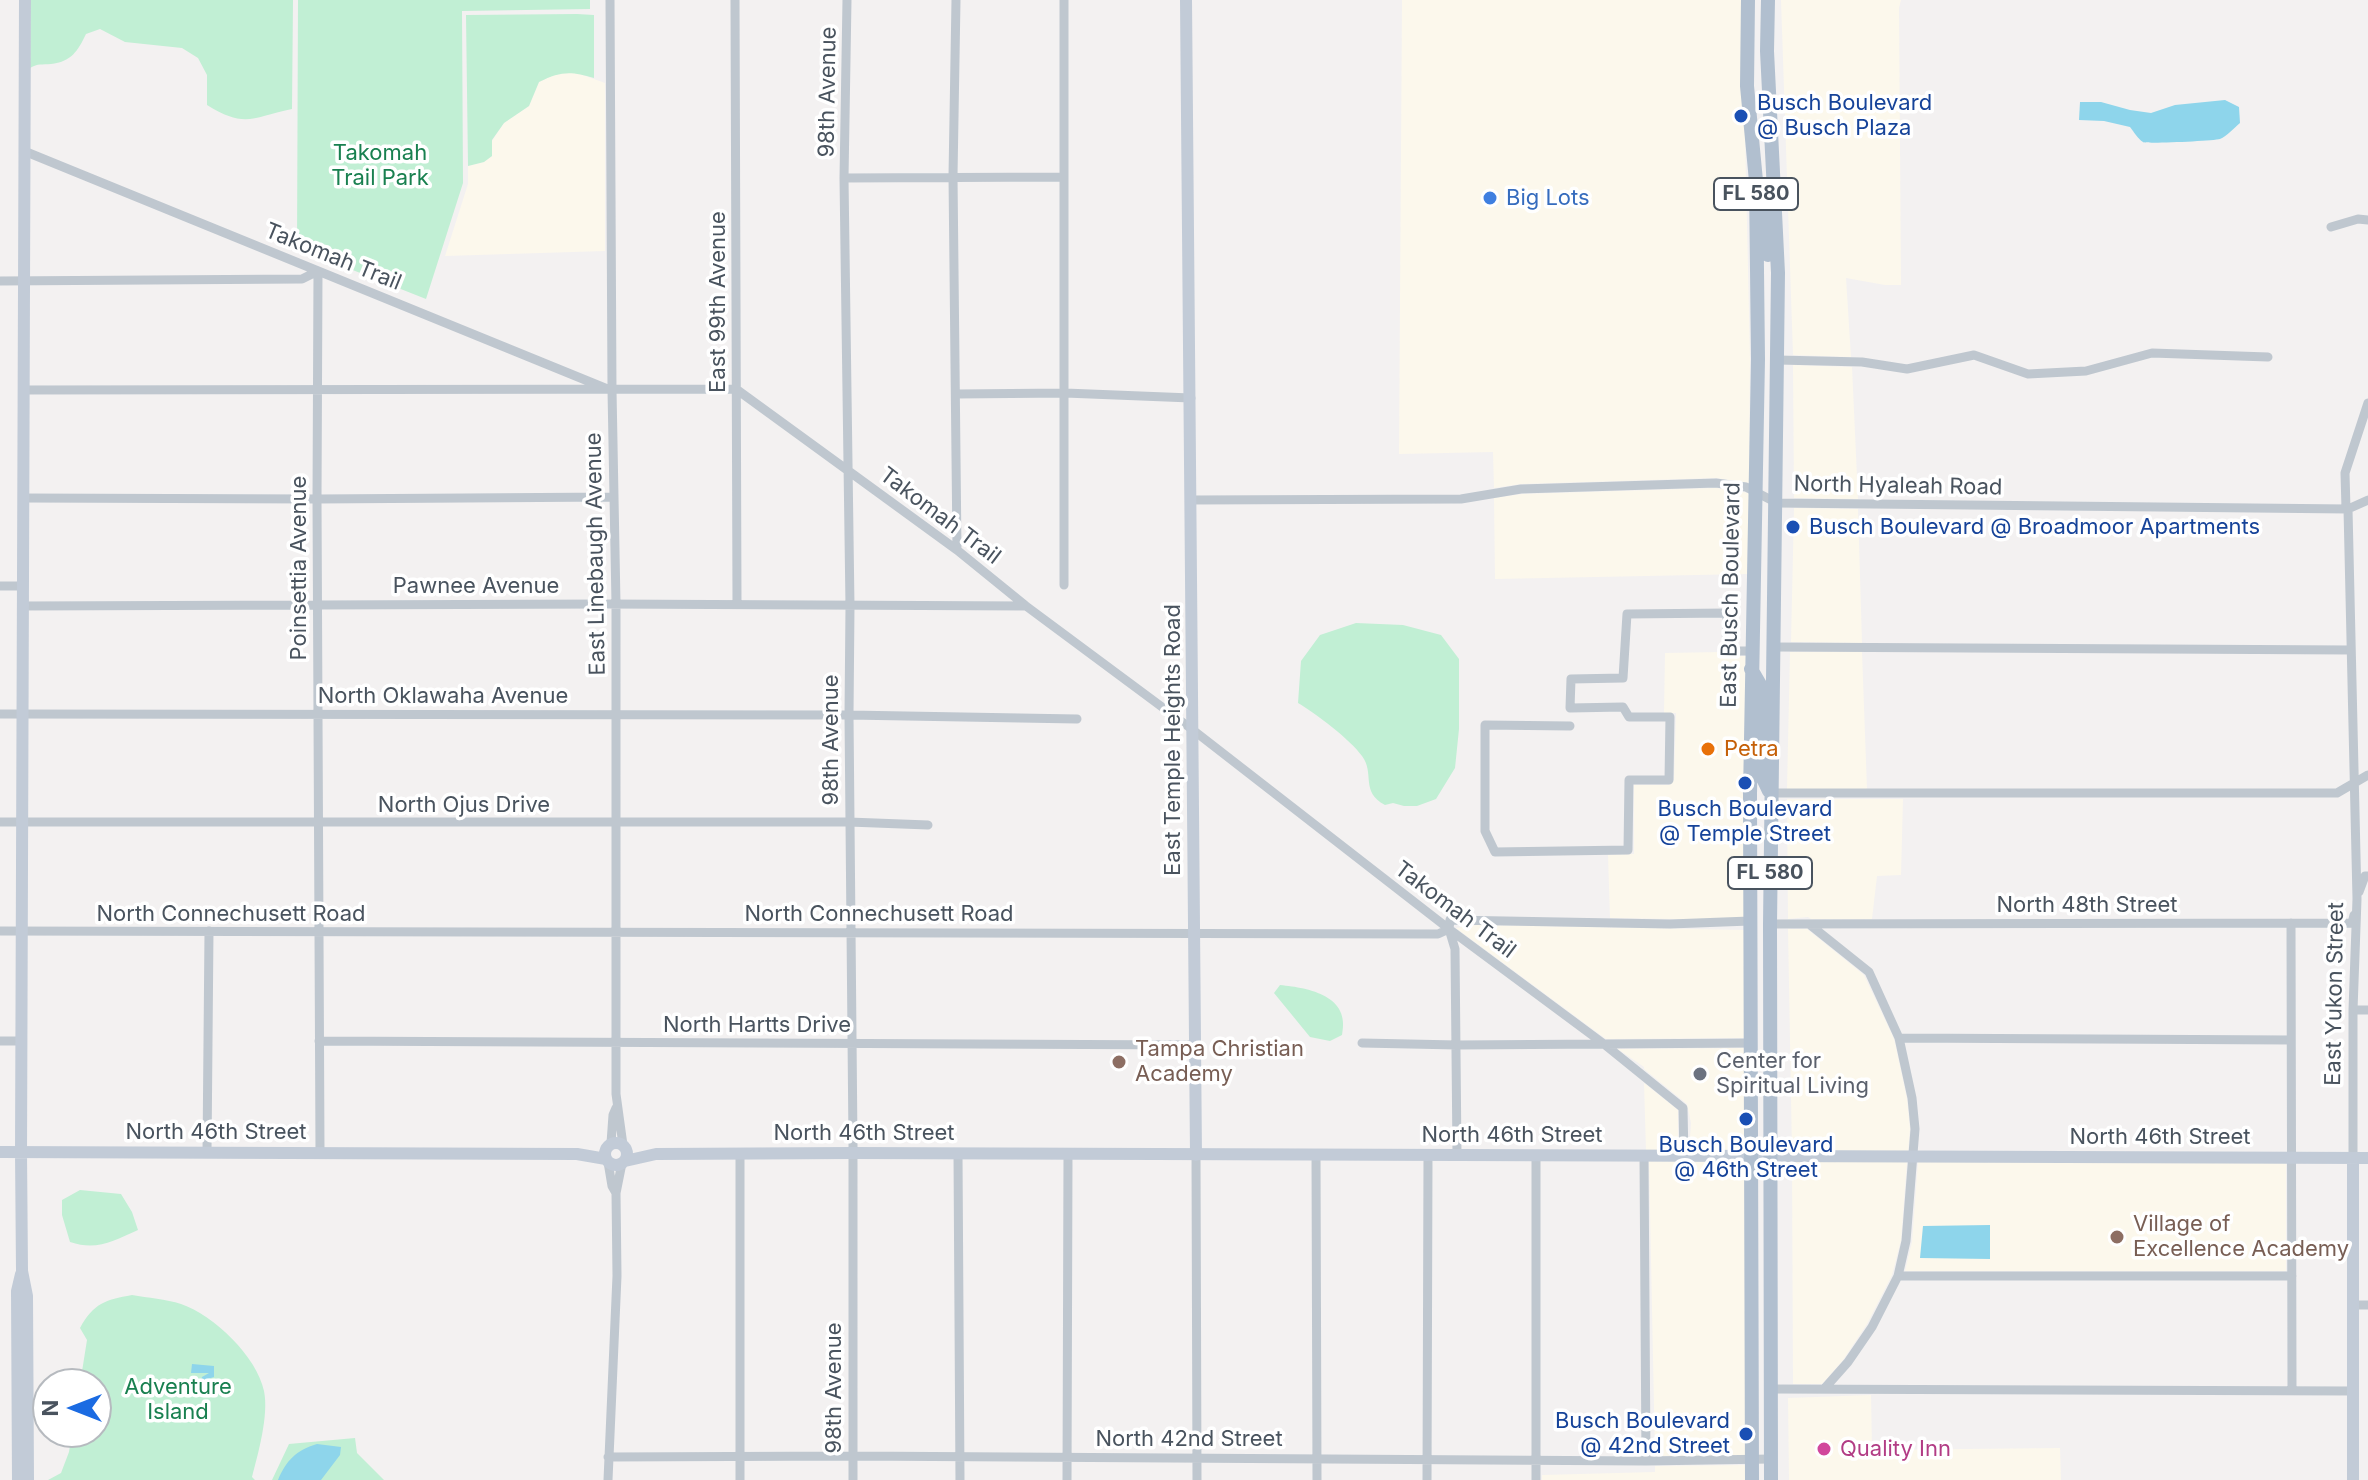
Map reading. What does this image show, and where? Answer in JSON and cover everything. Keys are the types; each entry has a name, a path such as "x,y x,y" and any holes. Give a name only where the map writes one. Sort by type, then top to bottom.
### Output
{"main road":[{"name":"East Busch Boulevard","path":"1748,0 1747,86 1756,181 1758,359 1750,794 1752,1480"},
{"name":"East Busch Boulevard","path":"1768,0 1767,51 1778,273 1770,903 1771,1480"},
{"path":"1756,181 1765,208 1768,255 1778,273"},
{"path":"1751,669 1762,688 1760,772 1771,793"},
{"path":"1750,794 1764,821 1763,888 1770,903"},
{"path":"1750,921 1761,934 1763,1007 1771,1018"}],"street":[{"path":"25,0 21,1152 22,1271 27,1296 28,1480"},
{"name":"East Linebaugh Avenue","path":"608,1480 617,1276 616,1153 619,1114 616,1108 616,604 610,0"},
{"name":"East 99th Avenue","path":"735,0 737,604"},
{"name":"98th Avenue","path":"847,0 844,178 850,606 853,1480"},
{"path":"956,0 953,176 957,550"},
{"path":"1064,0 1064,585"},
{"name":"East Temple Heights Road","path":"1186,0 1197,1480"},
{"name":"Takomah Trail","path":"24,151 612,390 736,389 957,550 1449,929 1604,1044 1683,1108 1684,1157"},
{"path":"844,178 1064,177"},
{"path":"2331,227 2358,219 2368,220"},
{"path":"0,281 302,279 318,271"},
{"name":"Poinsettia Avenue","path":"318,271 320,1152"},
{"path":"1778,360 1862,362 1907,369 1974,355 2028,374 2086,371 2152,353 2268,357"},
{"path":"23,390 612,390"},
{"path":"957,394 1065,393 1191,398"},
{"name":"East Yukon Street","path":"2353,1480 2353,1010 2357,899 2345,473 2368,403"},
{"name":"North Hyaleah Road","path":"1192,500 1461,499 1521,489 1716,483 1755,490 1777,503 2347,509 2368,500"},
{"path":"23,498 613,497"},
{"path":"0,586 23,586"},
{"name":"Pawnee Avenue","path":"23,606 1026,606"},
{"path":"1570,726 1485,725 1485,831 1495,852 1628,850 1629,780 1669,780 1670,717 1629,717 1623,707 1570,708 1571,679 1623,678 1627,614 1727,613 1726,651 1751,651"},
{"path":"1775,647 2351,650"},
{"name":"North Oklawaha Avenue","path":"0,714 849,715 1077,719"},
{"path":"1771,793 2337,793 2368,775"},
{"name":"North Ojus Drive","path":"0,822 849,822 928,825"},
{"name":"North 48th Street","path":"1770,924 2352,923 2357,899 2365,876 2368,876"},
{"name":"North Connechusett Road","path":"0,931 1438,934 1449,929 1450,920 1670,924 1750,921"},
{"path":"2291,923 2292,1391"},
{"path":"1809,924 1869,972 1899,1038 1912,1098 1915,1129 1906,1241 1898,1276 1872,1327 1848,1362 1824,1389"},
{"path":"1449,929 1455,949 1457,1155"},
{"path":"207,1152 209,931"},
{"path":"2353,1010 2368,1010"},
{"path":"1899,1038 2291,1040"},
{"path":"0,1041 22,1041"},
{"name":"North Hartts Drive","path":"319,1041 1194,1045"},
{"path":"1362,1043 1752,1043"},
{"name":"North 46th Street","path":"0,1152 577,1154 649,1151 656,1154 2368,1158"},
{"path":"740,1153 740,1480"},
{"path":"958,1154 960,1480"},
{"path":"1067,1480 1068,1154"},
{"path":"1316,1154 1317,1480"},
{"path":"1427,1480 1428,1155"},
{"path":"1536,1156 1536,1480"},
{"path":"1644,1156 1646,1461"},
{"path":"18,1480 17,1291 22,1271"},
{"path":"1898,1276 2292,1276"},
{"path":"2353,1305 2368,1305"},
{"path":"1771,1389 2352,1391"},
{"name":"North 42nd Street","path":"608,1457 1771,1459"}],"shaded area":[{"path":"1402,0 1742,0 1750,359 1749,483 1716,478 1521,484 1494,488 1493,452 1399,454"},
{"path":"1781,0 1901,0 1901,285 1846,278 1851,357 1793,355"},
{"path":"558,73 577,73 605,83 605,251 445,256 468,184 468,166 484,162 492,156 492,141 504,123 529,106 539,82"},
{"path":"1793,365 1852,367 1858,499 1794,498"},
{"path":"1716,488 1749,493 1747,574 1495,579 1494,498 1522,494"},
{"path":"1794,508 1858,509 1862,643 1791,642"},
{"path":"1722,652 1726,656 1746,656 1742,793 1744,920 1610,918 1608,855 1634,854 1634,785 1669,785 1674,780 1676,713 1664,713 1665,653"},
{"path":"1790,652 1862,652 1867,789 1787,789"},
{"path":"1787,799 1903,799 1901,875 1877,876 1872,919 1788,919"},
{"path":"1477,925 1744,930 1746,1038 1606,1039 1456,928"},
{"path":"1788,929 1807,929 1864,975 1894,1039 1907,1099 1910,1129 1908,1152 1792,1152"},
{"path":"1746,1048 1747,1152 1689,1152 1691,1123 1687,1104 1618,1049"},
{"path":"1644,1083 1678,1110 1678,1152 1646,1151"},
{"path":"1649,1161 1747,1162 1745,1455 1655,1456"},
{"path":"1792,1162 1907,1162 1901,1240 1892,1275 1867,1324 1822,1384 1793,1384"},
{"path":"1918,1162 2286,1162 2286,1271 1905,1271 1912,1242"},
{"path":"1871,1395 1872,1450 2060,1448 2061,1480 1789,1480 1788,1398"},
{"path":"1745,1465 1745,1480 1542,1480 1542,1475 1655,1472 1655,1466"}],"green space":[{"path":"31,0 293,0 292,109 249,119 231,117 207,105 207,75 198,58 182,48 125,42 100,29 86,34 69,58 30,68"},
{"name":"Takomah Trail Park","path":"298,0 590,0 590,9 462,11 463,183 426,299 297,248"},
{"path":"466,15 594,15 594,78 566,73 539,82 529,106 504,123 492,140 492,156 484,162 468,166"},
{"path":"1356,623 1403,625 1441,635 1459,659 1459,729 1455,768 1436,799 1417,806 1385,805 1377,800 1370,788 1368,769 1362,756 1332,727 1298,703 1301,661 1320,635"},
{"path":"1280,985 1326,996 1340,1011 1342,1035 1330,1041 1310,1037 1274,993"},
{"path":"80,1190 121,1194 138,1230 97,1245 70,1242 62,1215 62,1200"},
{"name":"Adventure Island","path":"132,1295 175,1302 207,1317 243,1351 260,1378 265,1401 262,1434 252,1477 255,1480 48,1480 61,1473 70,1448 112,1448 112,1368 83,1368 87,1340 80,1328 90,1313 114,1299"},
{"name":"Adventure Island","path":"355,1438 357,1453 384,1480 272,1480 289,1444"}],"water":[{"path":"2225,100 2239,107 2240,123 2215,140 2143,142 2130,127 2104,121 2079,120 2080,102 2101,102 2151,113 2175,105"},
{"path":"1990,1225 1990,1259 1920,1258 1923,1226"},
{"path":"192,1364 214,1366 214,1377 201,1381 209,1373 191,1373"},
{"path":"317,1444 341,1447 340,1455 321,1480 278,1480 293,1457"}],"place":[{"name":"Busch Boulevard @ Busch Plaza","path":"1741,116"},
{"name":"Big Lots","path":"1490,198"},
{"name":"Busch Boulevard @ Broadmoor Apartments","path":"1793,527"},
{"name":"Petra","path":"1708,749"},
{"name":"Busch Boulevard @ Temple Street","path":"1745,783"},
{"name":"Tampa Christian Academy","path":"1119,1062"},
{"name":"Center for Spiritual Living","path":"1700,1074"},
{"name":"Busch Boulevard @ 46th Street","path":"1746,1119"},
{"name":"Village of Excellence Academy","path":"2117,1237"},
{"name":"Busch Boulevard @ 42nd Street","path":"1746,1434"},
{"name":"Quality Inn","path":"1824,1449"}]}
